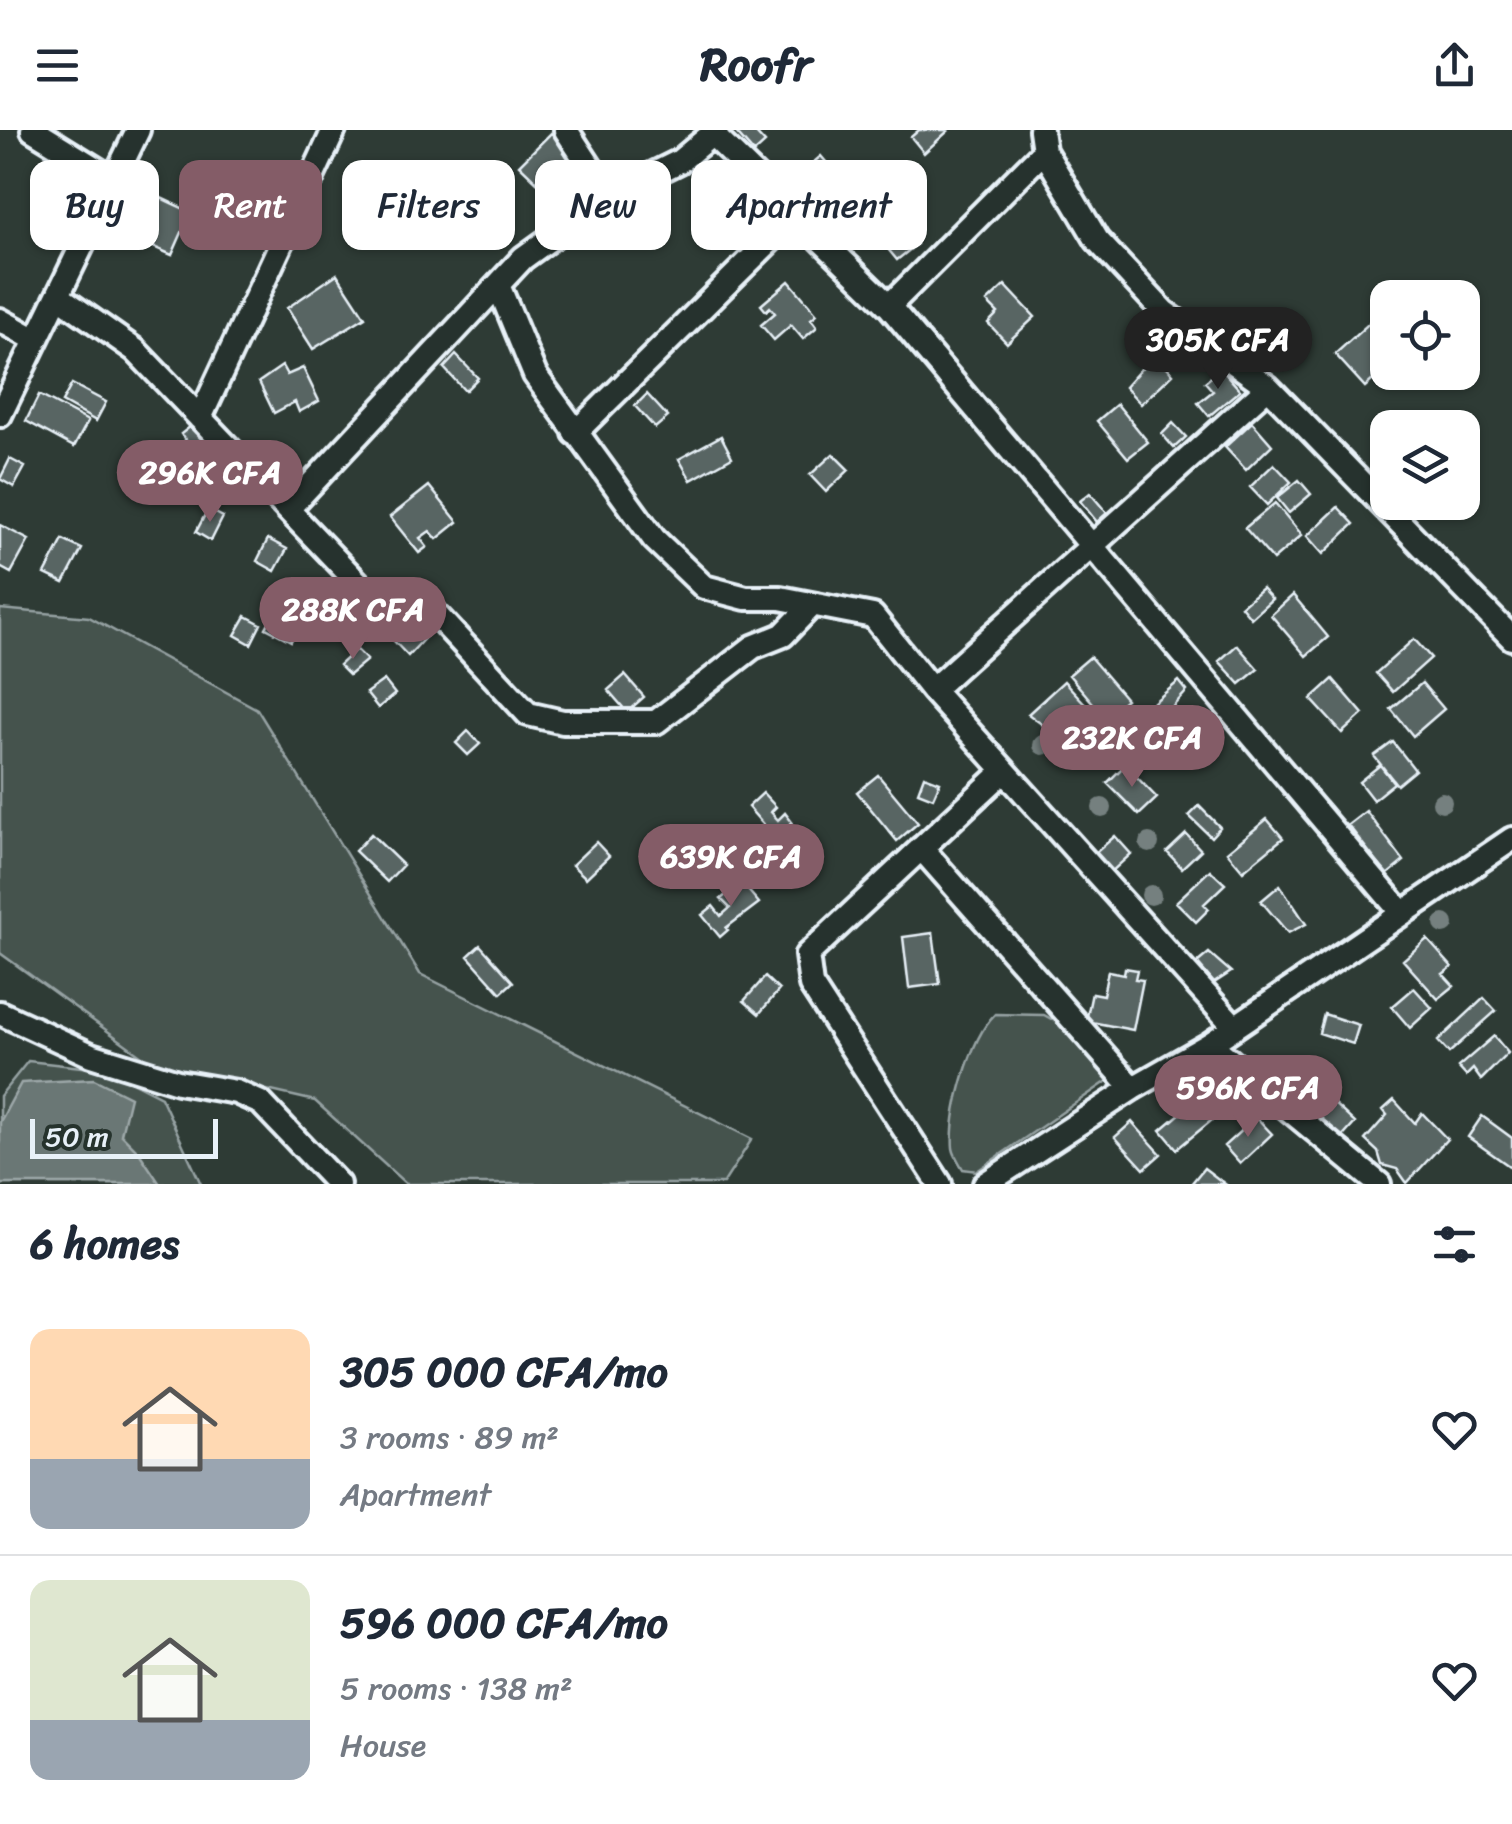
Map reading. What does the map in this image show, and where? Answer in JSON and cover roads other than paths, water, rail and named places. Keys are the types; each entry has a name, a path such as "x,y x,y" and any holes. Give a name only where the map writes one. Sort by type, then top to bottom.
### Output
{"street":[{"path":"33,130 82,160"},
{"path":"124,160 138,130"},
{"path":"200,418 334,130"},
{"path":"566,130 586,160"},
{"path":"671,165 714,132 742,160"},
{"path":"889,306 1043,141 1098,240 1164,312 1268,386 1512,638"},
{"path":"288,509 535,249"},
{"path":"0,415 80,250"},
{"path":"575,433 761,250"},
{"path":"832,250 889,306 1402,913"},
{"path":"498,286 535,376 654,539 704,587 746,598 780,598 873,616 932,690 1234,1026"},
{"path":"58,296 134,350 360,584 370,600 378,594 417,594 528,714 563,722 656,722 752,648 782,635 811,606"},
{"path":"0,320 36,340"},
{"path":"932,690 1268,386"},
{"path":"940,1184 811,985 807,955 1004,771"},
{"path":"985,1184 1133,1088 1210,1044 1512,839"},
{"path":"921,848 1133,1088"},
{"path":"0,1013 91,1055 178,1082 236,1092 260,1103 338,1184"},
{"path":"1210,1044 1379,1184"}]}
